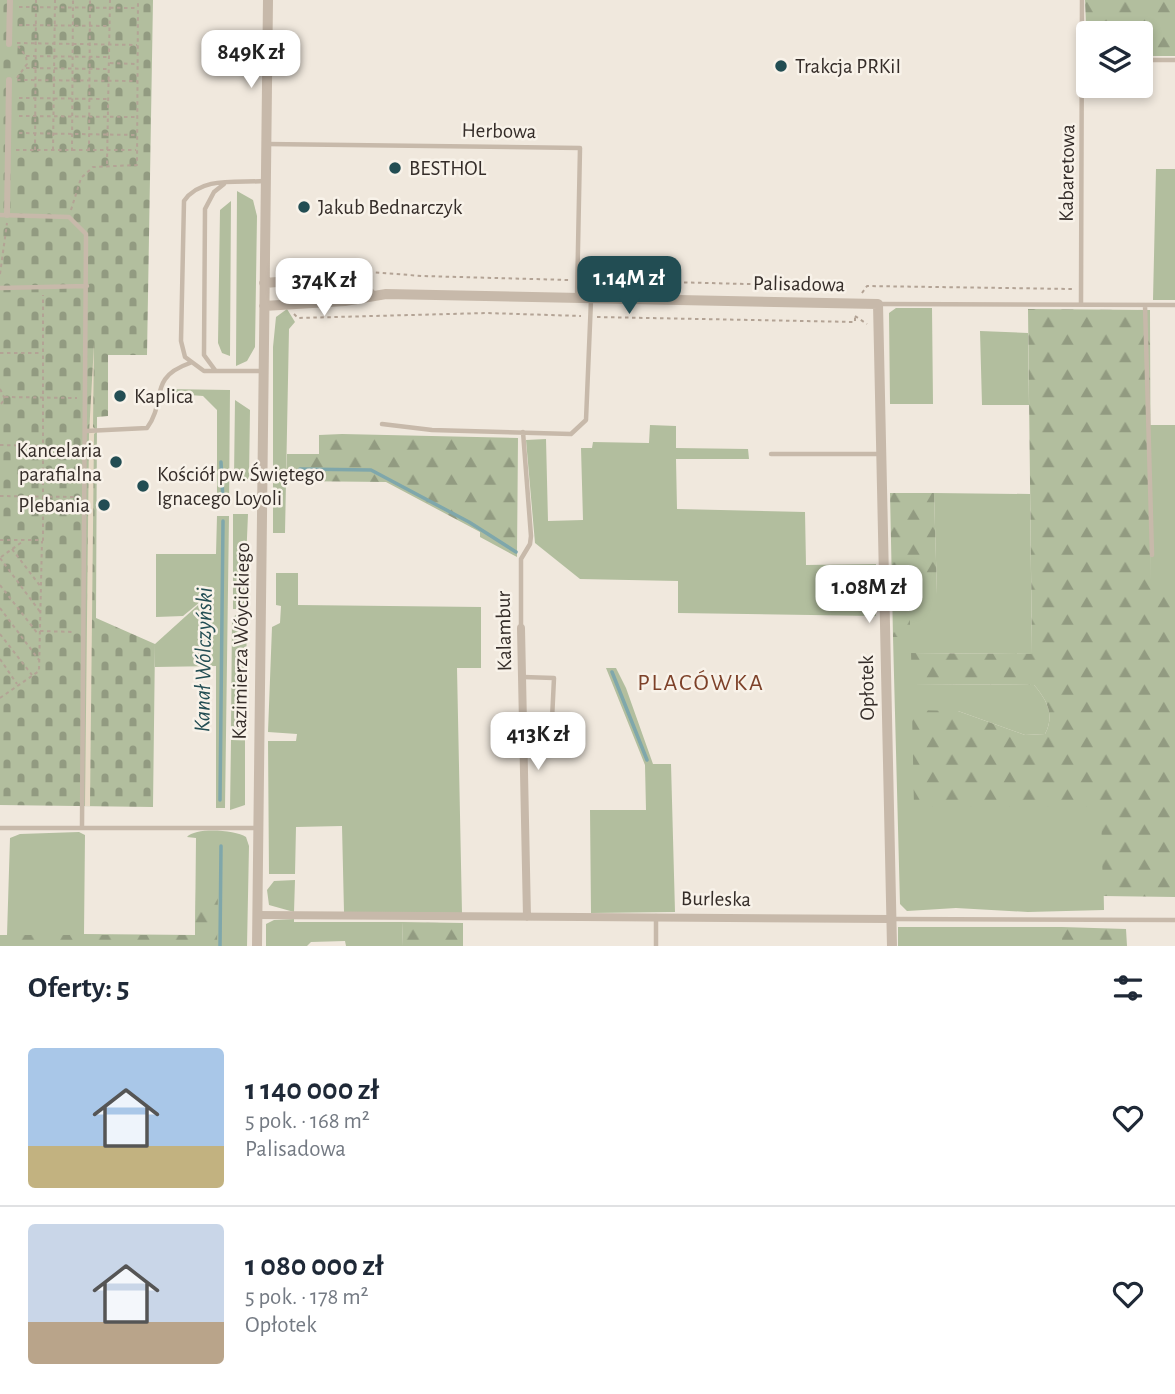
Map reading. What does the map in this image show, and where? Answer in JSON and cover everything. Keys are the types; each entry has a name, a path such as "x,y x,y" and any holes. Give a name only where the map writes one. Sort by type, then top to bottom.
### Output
{"street":[{"name":"Kazimierza Wóycickiego","path":"257,946 268,0"},
{"path":"10,3 13,44"},
{"path":"4,215 8,98 12,80"},
{"name":"Palisadowa","path":"264,283 291,281 379,295 878,304"},
{"name":"Palisadowa","path":"264,306 379,295"},
{"name":"Opłotek","path":"878,304 892,946"},
{"name":"Kalambur","path":"521,628 527,917"},
{"name":"Burleska","path":"257,915 656,915 891,919"}],"lane":[{"name":"Kabaretowa","path":"1082,0 1083,21"},
{"path":"1153,60 1175,60"},
{"name":"Kabaretowa","path":"1081,304 1085,98"},
{"name":"Herbowa","path":"266,145 580,148 577,299"},
{"path":"263,371 204,371 190,363 181,341 182,209 184,201 195,190 208,184 265,181"},
{"path":"217,372 204,355 204,221 208,200 225,183"},
{"path":"4,215 69,217 86,234 82,826"},
{"path":"0,288 87,286"},
{"path":"382,424 432,430 571,433 584,425 591,299"},
{"name":"Palisadowa","path":"878,304 1175,304"},
{"path":"1145,304 1152,555"},
{"path":"86,431 147,428 163,380 175,369 190,363"},
{"name":"Kalambur","path":"521,628 521,559 530,544 531,536 523,432"},
{"path":"771,454 881,454"},
{"path":"522,677 554,678 552,720 537,742 523,745"},
{"path":"0,828 258,828"},
{"path":"656,915 656,946"},
{"name":"Burleska","path":"891,919 1175,920"}],"path":[{"path":"35,150 37,0"},
{"path":"53,150 55,0"},
{"path":"72,0 72,151"},
{"path":"89,151 90,0"},
{"path":"107,165 110,0"},
{"path":"69,217 85,172 93,167 107,165 137,165 138,0"},
{"path":"10,3 36,7 138,8"},
{"path":"10,25 109,26"},
{"path":"13,44 138,45"},
{"path":"12,80 20,76 26,68 26,56 20,47 13,44"},
{"path":"26,56 109,57"},
{"path":"109,63 138,64"},
{"path":"26,68 108,69"},
{"path":"12,80 137,81"},
{"path":"8,98 108,99"},
{"path":"8,116 137,117"},
{"path":"8,133 137,135"},
{"path":"8,150 137,150"},
{"path":"0,274 6,250 4,215"},
{"path":"292,266 422,276 788,285 807,291"},
{"path":"855,304 855,295 861,295 867,286 1081,289"},
{"path":"0,698 39,671 43,540 43,287"},
{"path":"292,311 298,318 488,313 855,323 855,316 871,330"},
{"path":"0,353 43,353"},
{"path":"0,389 5,397"},
{"path":"5,397 86,398"},
{"path":"0,405 5,397"},
{"path":"0,445 43,446"},
{"path":"0,496 85,497"},
{"path":"0,540 43,540"},
{"path":"24,540 0,558 41,613"},
{"path":"12,549 41,587"},
{"path":"0,585 40,636"},
{"path":"0,608 39,661"},
{"path":"40,631 83,632"},
{"path":"0,634 32,676"},
{"path":"0,659 19,685"}],"green space":[{"path":"0,0 153,0 147,355 108,355 108,416 97,417 96,618 155,644 153,807 0,805"},
{"path":"1085,0 1175,0 1175,56 1153,56 1153,21 1086,21"},
{"path":"1156,169 1175,169 1175,300 1153,300"},
{"path":"237,191 253,200 257,216 255,347 247,361 236,366"},
{"path":"231,201 230,356 222,353 218,343 220,210"},
{"path":"896,308 932,308 933,404 890,404 889,313"},
{"path":"287,309 295,322 289,329 285,533 273,533 273,347 276,317"},
{"path":"1028,309 1150,310 1151,581 1175,581 1175,897 1103,896 1101,807 914,807 912,710 958,711 1025,735 1045,734 1048,727 1048,708 1034,685 912,684 911,653 1032,654"},
{"path":"980,331 1028,333 1029,405 982,405"},
{"path":"165,389 230,390 229,506 217,505 217,410 203,396 176,394"},
{"path":"235,400 250,410 249,478 245,481 237,481 234,477"},
{"path":"650,425 676,426 676,448 748,449 749,459 676,459 677,509 805,512 806,565 876,564 876,616 678,613 678,581 580,579 535,543 526,440 546,439 548,521 583,520 581,448 592,448 593,442 649,443"},
{"path":"1150,425 1175,425 1175,581 1151,582"},
{"path":"319,435 518,438 517,557 480,537 480,532 386,482 286,481 287,454 319,454"},
{"path":"890,493 934,493 937,594 910,595 910,637 893,637"},
{"path":"934,493 1030,494 1032,654 912,653 912,684 1034,685 1046,702 1049,720 1045,734 1025,735 958,711 914,807 1102,807 1104,910 1028,912 956,908 907,911 900,904 893,637 910,637 910,594 937,594"},
{"path":"233,514 248,514 244,609 233,609"},
{"path":"217,516 229,516 225,808 216,808 216,666 155,667 155,644 217,588 183,616 156,617 156,554 216,554"},
{"path":"276,573 298,573 298,605 481,607 481,668 457,668 462,913 344,912 342,826 296,827 295,874 269,874 268,741 296,741 297,734 268,732 272,627 280,623 281,606 276,605"},
{"path":"237,614 247,616 245,729 242,732 231,729 232,618"},
{"path":"606,668 616,668 626,688 653,764 671,764 675,912 591,913 590,810 646,810 645,765"},
{"path":"234,737 245,740 245,805 230,810 231,740"},
{"path":"216,831 246,837 249,846 247,946 0,946 0,935 7,935 10,838 20,834 79,832 85,835 84,934 195,935 196,838 187,837 198,832"},
{"path":"295,880 294,912 269,905 267,890 274,881"},
{"path":"196,889 218,889 217,946 0,946 0,935 195,935"},
{"path":"294,919 294,922 402,922 403,946 346,946 345,941 311,942 307,946 266,946 266,924 274,920"},
{"path":"402,922 463,923 463,946 403,946"},
{"path":"898,927 1062,927 1062,945 1065,946 898,946"},
{"path":"1062,927 1126,929 1127,946 1062,946"}],"shaded area":[{"path":"94,344 93,427 97,431 94,434 90,806 85,806 89,434"}],"waterway":[{"name":"Kanał Wólczyński","path":"221,462 223,501"},
{"path":"300,469 371,470 469,522 516,552"},
{"name":"Kanał Wólczyński","path":"220,800 223,521"},
{"path":"612,672 647,760"},
{"name":"Kanał Wólczyński","path":"220,946 221,846"}],"place":[{"name":"Trakcja PRKiI","path":"781,66"},
{"name":"BESTHOL","path":"395,168"},
{"name":"Jakub Bednarczyk","path":"304,207"},
{"name":"Kaplica","path":"120,396"},
{"name":"Kancelaria parafialna","path":"116,462"},
{"name":"Kościół pw. Świętego Ignacego Loyoli","path":"143,486"},
{"name":"Plebania","path":"104,505"}],"district":[{"name":"PLACÓWKA","path":"701,683"}]}
